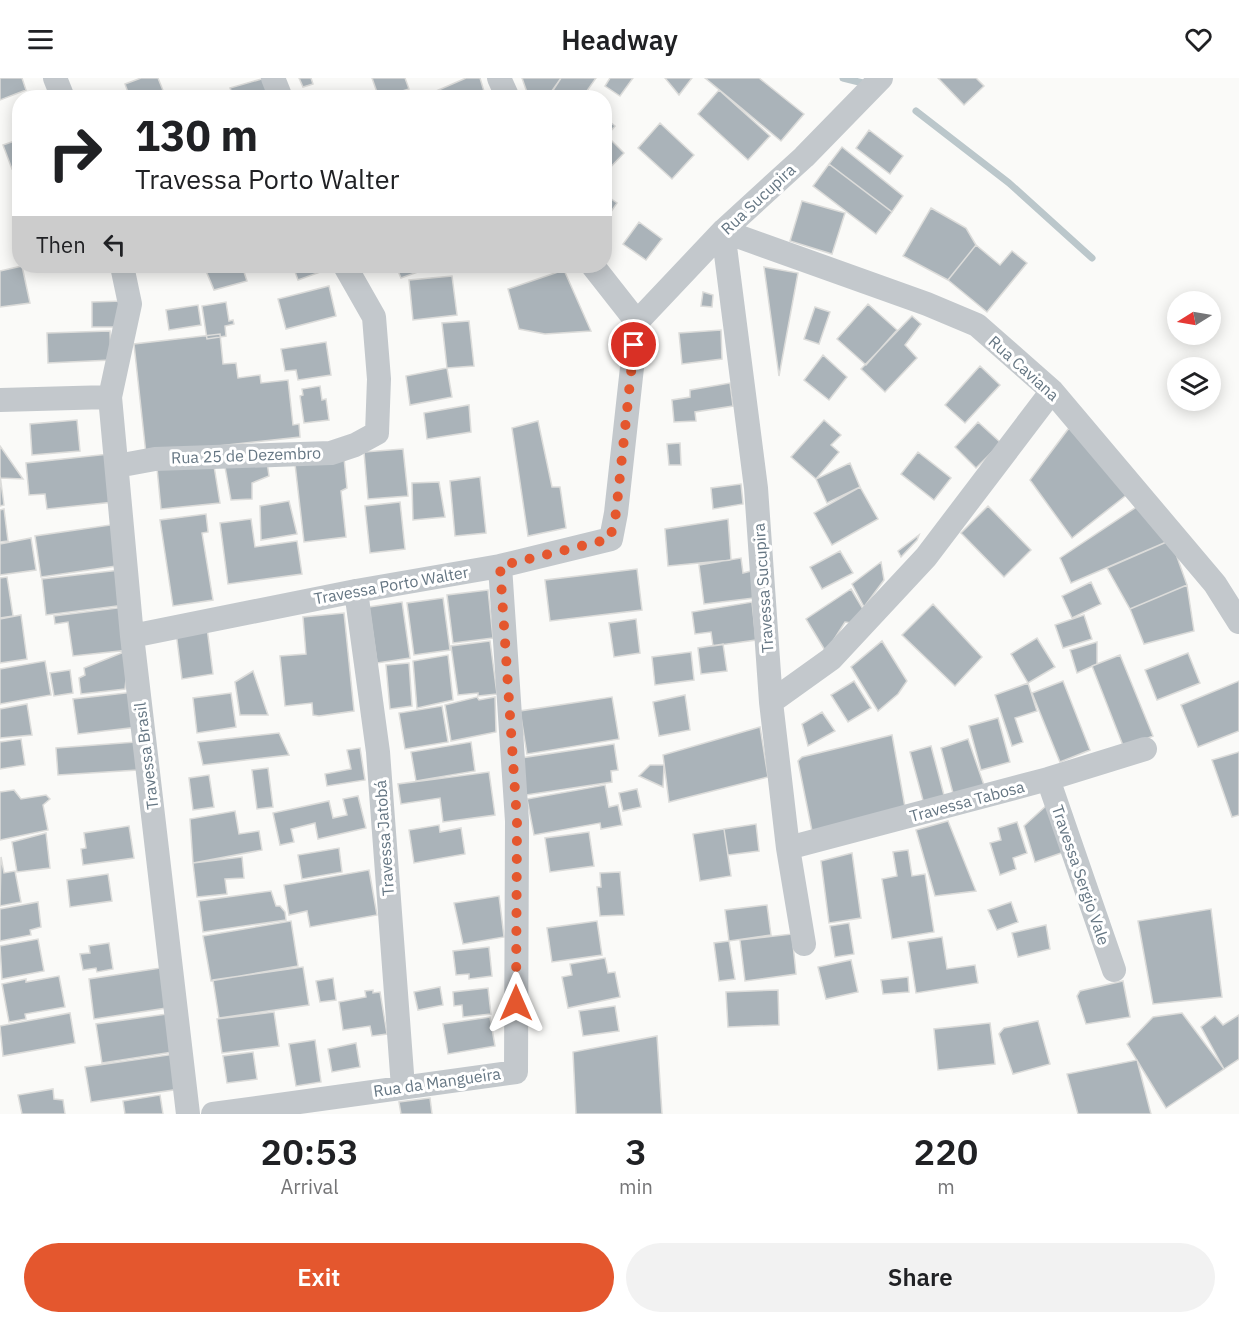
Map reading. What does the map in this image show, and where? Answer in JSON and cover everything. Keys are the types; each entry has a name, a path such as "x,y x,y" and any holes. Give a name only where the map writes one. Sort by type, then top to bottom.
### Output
{"street":[{"name":"Rua Sucupira","path":"637,322 723,231 804,157 881,78"},
{"name":"Rua Caviana","path":"723,231 927,304 976,325 1052,391 1215,584 1239,622"},
{"name":"Travessa Sucupira","path":"723,231 756,488 771,702 788,848 804,944"},
{"name":"Travessa Brasil","path":"123,273 130,304 111,397 132,636 188,1114"},
{"name":"Rua 25 de Dezembro","path":"117,466 155,459 331,453 355,445 377,433 379,379 374,317 349,273"},
{"path":"598,273 637,322"},
{"name":"Travessa Porto Walter","path":"132,636 356,591 500,566 610,539 616,513 637,322"},
{"path":"771,702 831,659 904,582 926,557 1052,391"},
{"path":"0,400 111,397"},
{"name":"Rua da Mangueira","path":"213,1114 516,1072 517,821 500,566"},
{"name":"Travessa Jatobá","path":"356,591 378,752 403,1087"},
{"name":"Travessa Tabosa","path":"788,848 1048,779 1145,749"},
{"name":"Travessa Sergio Vale","path":"1048,779 1114,970"}],"building":[{"path":"0,78 22,78 26,90 12,90 12,95 0,100"},
{"path":"141,78 158,78 163,90 127,90 125,84"},
{"path":"265,78 272,90 231,90 230,88"},
{"path":"299,78 311,78 313,84 303,87"},
{"path":"372,78 405,78 409,89 406,90 376,90"},
{"path":"466,78 480,78 484,90 439,90"},
{"path":"522,78 561,78 553,90 526,90"},
{"path":"561,78 596,78 588,90 553,90"},
{"path":"610,78 633,78 620,96 605,86"},
{"path":"665,78 692,78 679,95"},
{"path":"705,78 759,78 804,114 781,141"},
{"path":"938,78 976,78 984,86 964,105"},
{"path":"719,90 770,136 748,160 698,114"},
{"path":"660,123 694,155 672,179 638,148"},
{"path":"869,130 903,156 890,174 856,148"},
{"path":"612,141 624,153 612,166"},
{"path":"12,142 12,169 3,145"},
{"path":"842,147 903,196 892,212 829,164"},
{"path":"829,164 892,212 876,234 813,186"},
{"path":"612,200 617,203 612,210"},
{"path":"802,201 845,213 832,254 790,241"},
{"path":"931,208 966,228 976,245 948,280 903,256"},
{"path":"639,222 662,239 646,260 623,244"},
{"path":"976,245 1000,265 1012,251 1027,263 987,312 948,280"},
{"path":"764,267 798,273 779,376"},
{"path":"12,268 12,273 24,273 30,303 0,307 0,271"},
{"path":"207,273 244,273 247,281 214,290"},
{"path":"296,273 317,273 298,280"},
{"path":"399,273 415,273 401,278"},
{"path":"555,273 565,273 591,331 545,334 519,329 508,289"},
{"path":"452,276 457,315 413,320 409,280"},
{"path":"329,286 336,316 286,329 278,299"},
{"path":"703,292 713,295 712,307 701,306"},
{"path":"123,301 124,327 92,327 92,302"},
{"path":"226,302 229,321 233,320 234,324 225,326 226,336 207,339 202,306"},
{"path":"868,304 897,330 866,365 837,339"},
{"path":"198,305 201,325 169,330 166,310"},
{"path":"815,307 830,312 819,344 804,339"},
{"path":"912,316 921,324 905,345 917,358 885,392 861,369"},
{"path":"469,321 474,366 447,368 442,323"},
{"path":"721,330 722,359 682,364 679,333"},
{"path":"110,331 111,360 48,363 47,333"},
{"path":"220,334 223,364 236,363 238,378 260,375 261,383 288,380 293,425 299,424 300,437 146,454 134,344"},
{"path":"326,342 331,375 298,380 296,370 285,371 281,349"},
{"path":"823,355 847,377 829,400 804,380"},
{"path":"980,366 1000,385 965,423 945,405"},
{"path":"447,368 452,397 410,405 406,376"},
{"path":"730,383 733,406 695,412 696,421 674,422 672,400 690,397 690,390"},
{"path":"320,386 322,400 326,399 329,420 304,423 300,396 303,395 302,389"},
{"path":"469,405 471,432 427,439 424,413"},
{"path":"77,420 80,451 32,455 30,424"},
{"path":"824,420 841,435 831,445 839,452 816,479 791,457"},
{"path":"538,421 552,487 560,487 566,528 528,536 512,428"},
{"path":"978,422 1001,443 976,468 955,447"},
{"path":"1069,428 1129,493 1072,538 1030,480"},
{"path":"680,443 681,465 669,465 667,444"},
{"path":"0,446 23,479 0,478"},
{"path":"403,449 408,496 368,499 364,452"},
{"path":"918,452 951,478 934,500 901,474"},
{"path":"109,454 114,502 47,509 45,494 29,495 26,463"},
{"path":"344,458 347,488 341,491 346,537 304,542 295,464"},
{"path":"267,462 269,476 252,483 252,499 231,500 225,467"},
{"path":"850,463 860,487 827,503 816,479"},
{"path":"214,466 220,503 161,509 157,468"},
{"path":"0,475 4,505 0,506"},
{"path":"480,477 486,533 455,536 450,481"},
{"path":"439,482 445,517 413,520 412,483"},
{"path":"741,484 743,504 713,509 711,488"},
{"path":"860,487 878,519 832,545 814,513"},
{"path":"289,501 297,534 261,540 260,506"},
{"path":"400,502 405,549 370,553 365,506"},
{"path":"988,506 1031,550 1004,577 961,533"},
{"path":"1138,506 1171,540 1071,583 1060,558"},
{"path":"4,509 8,541 0,542 0,510"},
{"path":"206,514 208,532 202,533 213,600 173,606 160,520"},
{"path":"251,519 255,547 297,541 302,574 228,584 220,523"},
{"path":"728,519 731,560 668,566 665,529"},
{"path":"117,524 123,565 41,577 35,536"},
{"path":"919,535 917,540 901,557 898,551"},
{"path":"31,538 36,570 0,575 0,544"},
{"path":"1171,540 1187,585 1130,609 1107,568"},
{"path":"840,551 853,573 822,589 810,567"},
{"path":"741,558 743,573 751,571 754,598 704,604 699,565"},
{"path":"881,562 884,580 864,607 852,584"},
{"path":"637,569 642,610 550,621 545,580"},
{"path":"120,570 125,605 46,615 42,579"},
{"path":"7,577 13,616 0,618 0,578"},
{"path":"1091,582 1101,604 1072,618 1062,596"},
{"path":"1187,585 1194,631 1144,644 1130,609"},
{"path":"851,589 866,614 852,623 845,622 826,652 806,619"},
{"path":"488,590 493,638 453,643 447,595"},
{"path":"443,598 450,650 414,655 407,603"},
{"path":"402,602 410,658 377,663 369,607"},
{"path":"752,602 756,640 713,646 711,632 695,634 692,612"},
{"path":"933,604 982,657 955,686 902,635"},
{"path":"125,607 129,650 73,656 68,622 55,624 54,616"},
{"path":"344,613 354,711 319,716 313,715 312,703 285,706 280,656 306,654 303,617"},
{"path":"21,615 27,659 0,663 0,619"},
{"path":"1084,615 1092,639 1063,648 1055,625"},
{"path":"636,619 640,653 614,657 609,623"},
{"path":"207,628 213,674 182,679 176,632"},
{"path":"1037,638 1055,667 1028,683 1011,654"},
{"path":"490,641 497,694 458,695 451,646"},
{"path":"882,641 907,681 898,694 878,711 851,667"},
{"path":"1097,642 1097,664 1077,673 1070,650"},
{"path":"723,644 727,671 701,674 698,648"},
{"path":"129,650 125,689 81,694 79,678 85,675 84,668"},
{"path":"691,652 694,680 655,685 652,657"},
{"path":"1188,653 1200,683 1157,700 1145,670"},
{"path":"448,655 453,700 417,708 413,661"},
{"path":"1120,655 1153,736 1124,748 1092,666"},
{"path":"45,661 51,695 0,704 0,669"},
{"path":"409,663 412,706 390,709 386,665"},
{"path":"70,670 73,693 54,696 50,673"},
{"path":"253,671 268,715 240,715 235,682"},
{"path":"854,681 871,708 848,722 831,695"},
{"path":"1063,681 1090,750 1060,762 1032,693"},
{"path":"1239,681 1239,731 1198,747 1181,705"},
{"path":"1028,683 1037,711 1015,718 1023,742 1012,746 995,695"},
{"path":"134,692 138,727 78,734 73,699"},
{"path":"231,693 236,727 197,733 193,698"},
{"path":"685,695 690,730 659,736 653,702"},
{"path":"477,697 479,700 495,697 496,732 451,741 445,705"},
{"path":"612,697 619,739 527,754 520,711"},
{"path":"27,704 32,735 0,738 0,709"},
{"path":"442,706 448,742 405,749 399,713"},
{"path":"822,712 835,731 808,746 802,724"},
{"path":"998,718 1010,762 981,770 969,726"},
{"path":"760,727 768,777 669,802 663,755"},
{"path":"279,733 289,755 203,765 198,742"},
{"path":"892,735 905,807 812,831 798,761 802,757"},
{"path":"21,739 25,765 0,769 0,742"},
{"path":"968,739 985,788 954,797 941,748"},
{"path":"136,742 138,770 58,775 56,748"},
{"path":"471,742 475,771 416,781 411,752"},
{"path":"614,744 618,770 611,771 612,782 526,795 521,758"},
{"path":"931,746 945,799 924,804 910,752"},
{"path":"360,748 365,780 327,786 325,774 351,769 347,750"},
{"path":"1239,752 1239,815 1232,817 1212,760"},
{"path":"650,765 664,765 663,787 639,776"},
{"path":"268,768 273,807 257,809 252,770"},
{"path":"489,772 495,815 443,822 440,798 401,804 398,784"},
{"path":"209,775 214,807 193,810 189,778"},
{"path":"605,785 609,807 618,805 622,825 601,829 600,823 534,835 527,799"},
{"path":"637,789 641,807 623,811 619,793"},
{"path":"14,790 21,799 46,795 50,799 43,805 48,830 0,840 0,792"},
{"path":"358,796 366,828 318,839 315,823 291,829 294,842 280,845 273,813 329,801 333,818 347,815 343,799"},
{"path":"1047,805 1067,851 1035,862 1024,826"},
{"path":"235,811 239,834 259,831 262,850 193,863 190,819"},
{"path":"948,821 976,891 935,896 916,830"},
{"path":"1017,822 1027,853 1013,858 1016,869 1000,875 990,843 1001,840 998,828"},
{"path":"756,824 759,851 728,855 724,829"},
{"path":"439,825 440,832 461,828 465,854 414,863 409,830"},
{"path":"129,826 134,858 83,865 81,849 86,848 84,833"},
{"path":"724,829 731,876 700,881 693,834"},
{"path":"589,832 594,866 550,872 545,838"},
{"path":"46,833 50,868 17,872 12,842"},
{"path":"339,848 342,872 302,879 298,855"},
{"path":"908,850 912,876 925,874 934,932 892,939 882,879 897,876 893,852"},
{"path":"852,853 861,918 829,923 821,861"},
{"path":"1,857 4,873 15,871 21,902 0,906"},
{"path":"242,857 244,878 225,879 227,894 197,897 193,863"},
{"path":"369,870 377,915 310,927 307,911 289,915 284,885"},
{"path":"620,872 624,915 600,916 597,887 601,887 600,873"},
{"path":"108,874 112,901 70,907 67,880"},
{"path":"271,891 276,906 280,906 285,912 286,920 203,932 199,901"},
{"path":"499,896 504,937 463,944 454,903"},
{"path":"38,902 41,927 30,930 31,935 0,941 0,909"},
{"path":"1011,902 1018,922 997,930 988,910"},
{"path":"767,905 771,935 729,941 725,910"},
{"path":"1211,909 1222,997 1153,1004 1138,921"},
{"path":"291,921 298,966 211,981 203,936"},
{"path":"597,921 602,955 552,962 547,928"},
{"path":"849,923 854,954 835,957 830,926"},
{"path":"1046,925 1050,949 1018,957 1012,933"},
{"path":"792,934 796,974 745,981 740,940"},
{"path":"942,937 947,969 975,965 978,983 916,993 908,942"},
{"path":"38,939 44,971 2,979 0,946"},
{"path":"729,941 735,979 719,981 714,943"},
{"path":"109,943 113,969 97,972 96,968 83,970 80,954 90,953 89,946"},
{"path":"489,947 492,976 469,979 469,974 456,975 453,951"},
{"path":"605,958 608,973 615,972 620,997 568,1008 562,977 572,975 570,964"},
{"path":"851,960 858,992 826,999 818,967"},
{"path":"167,967 173,1007 94,1019 89,979"},
{"path":"303,967 309,1005 219,1018 213,980"},
{"path":"59,976 65,1007 25,1014 26,1019 9,1022 2,984"},
{"path":"908,977 909,992 883,994 881,980"},
{"path":"333,978 336,1000 320,1002 316,981"},
{"path":"1123,981 1130,1017 1086,1024 1077,996 1080,991"},
{"path":"440,987 443,1005 418,1010 414,992"},
{"path":"488,988 491,1014 463,1017 462,1005 454,1006 453,992"},
{"path":"373,990 373,993 380,992 387,1034 372,1036 370,1026 343,1030 339,1002 366,997 365,991"},
{"path":"778,990 779,1025 728,1027 726,992"},
{"path":"615,1006 619,1031 583,1036 579,1011"},
{"path":"274,1012 279,1046 222,1053 217,1019"},
{"path":"70,1013 75,1043 3,1056 0,1026"},
{"path":"174,1013 179,1051 102,1063 96,1024"},
{"path":"1182,1013 1224,1069 1166,1108 1127,1044 1153,1017"},
{"path":"1239,1015 1239,1059 1224,1069 1201,1027 1215,1016 1223,1025"},
{"path":"490,1017 495,1046 448,1054 443,1024"},
{"path":"1038,1021 1050,1064 1013,1074 999,1034 1004,1028"},
{"path":"990,1023 995,1064 938,1070 934,1029"},
{"path":"657,1036 662,1114 576,1114 573,1052"},
{"path":"315,1040 321,1082 296,1086 289,1044"},
{"path":"356,1043 360,1067 332,1072 328,1049"},
{"path":"253,1052 257,1079 227,1083 223,1056"},
{"path":"175,1054 180,1089 91,1102 85,1067"},
{"path":"1137,1060 1151,1114 1078,1114 1067,1074"},
{"path":"53,1089 54,1099 63,1100 65,1114 22,1114 18,1095"},
{"path":"160,1095 163,1114 125,1114 123,1101"},
{"path":"430,1098 432,1114 401,1114 399,1102"}],"waterway":[{"path":"843,78 863,83"},
{"path":"916,111 1009,183 1092,258"}],"route":[{"path":"516,1003 517,821 500,566 610,539 616,513 634,345"}]}
